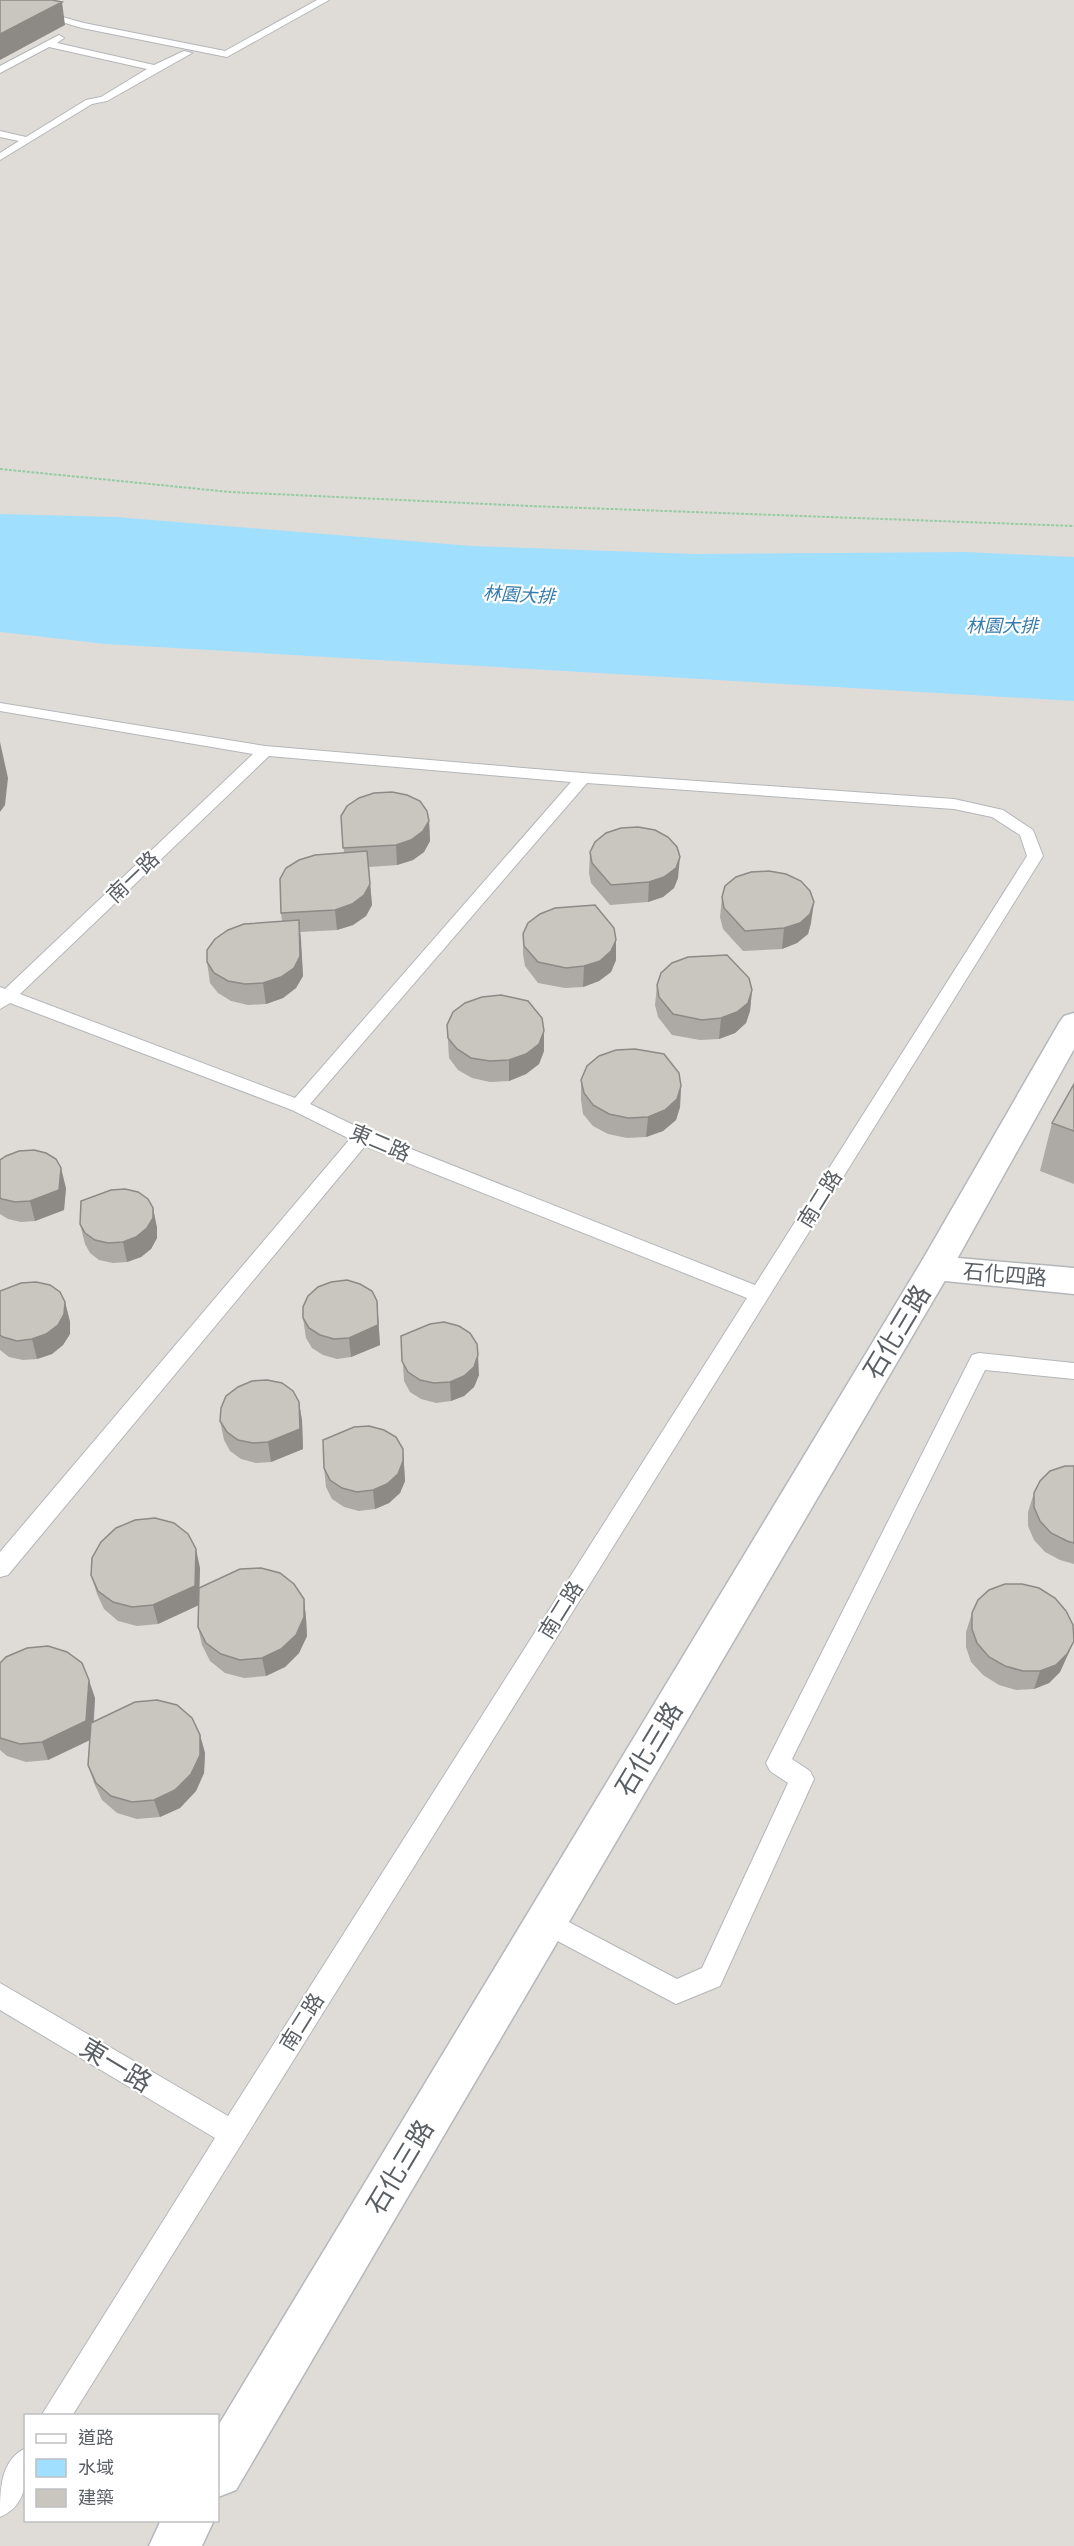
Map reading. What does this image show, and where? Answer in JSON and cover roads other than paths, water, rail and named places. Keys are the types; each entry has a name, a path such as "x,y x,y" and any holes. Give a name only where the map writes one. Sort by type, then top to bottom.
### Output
{"street":[{"name":"石化三路","path":"219,2470 935,1268 1074,1023"},
{"name":"石化四路","path":"935,1268 1074,1281"},
{"path":"174,2546 188,2522"}],"lane":[{"path":"0,1 82,25 227,54 324,0"},
{"path":"0,70 82,25"},
{"path":"48,44 155,68"},
{"path":"0,157 90,102 104,99 155,68 187,53"},
{"path":"0,135 28,140"},
{"path":"0,707 265,751 583,778"},
{"name":"南一路","path":"3,997 265,751"},
{"path":"298,1106 583,778"},
{"name":"南二路","path":"56,2414 1035,856 1027,834 997,813 954,804 583,778"},
{"name":"東二路","path":"3,997 298,1106 362,1137 759,1295"},
{"path":"0,1568 362,1137"},
{"path":"546,1922 676,1992 711,1977 802,1779 778,1763 979,1361 1074,1371"},
{"name":"東一路","path":"0,1996 232,2133"},
{"path":"0,2502 24,2465"}],"water":[{"name":"林園大排","path":"0,514 116,517 472,546 694,554 967,552 1074,557 1074,701 106,644 0,632"}]}
